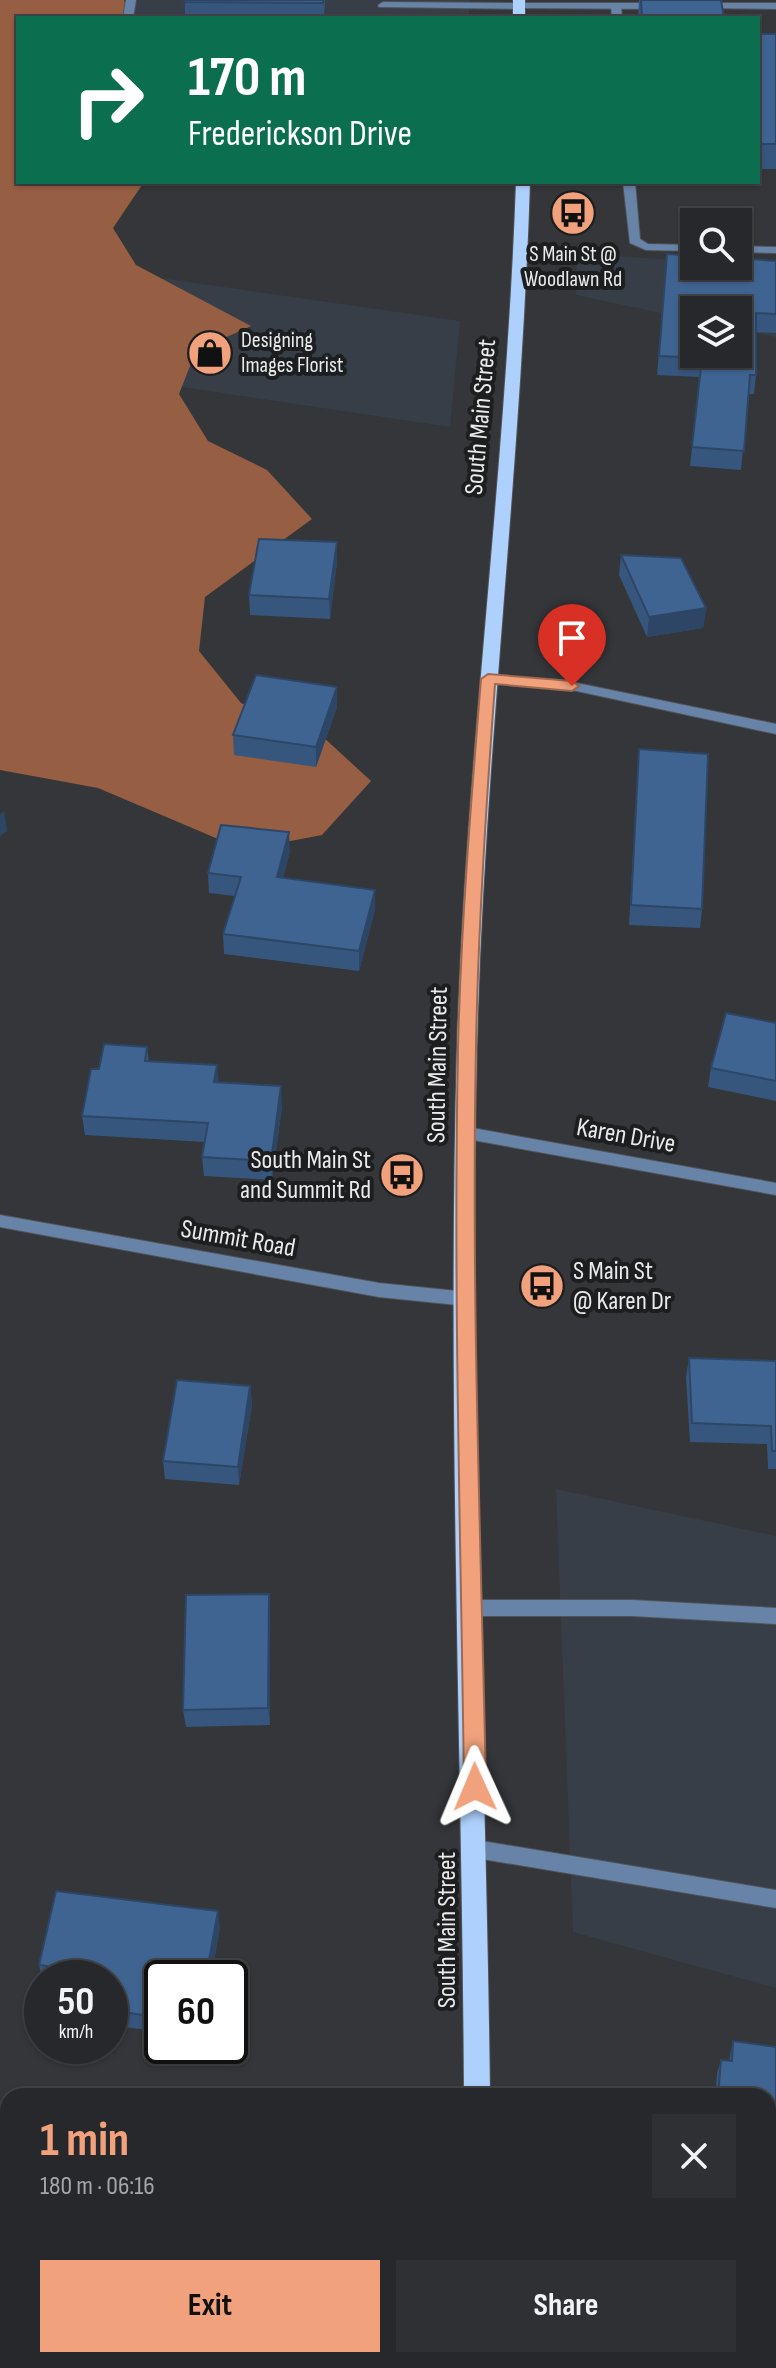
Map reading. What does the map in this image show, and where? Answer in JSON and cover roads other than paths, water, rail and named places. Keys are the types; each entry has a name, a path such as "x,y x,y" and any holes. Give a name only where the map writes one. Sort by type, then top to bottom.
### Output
{"main road":[{"name":"South Main Street","path":"477,2088 467,1133 475,847 519,320 523,184"}],"street":[{"path":"383,2 616,12 674,6"},
{"path":"688,6 776,6"},
{"path":"629,184 634,241 646,247 680,248"},
{"path":"752,249 776,250"},
{"path":"488,679 572,686 776,729"},
{"name":"Karen Drive","path":"467,1133 776,1189"},
{"name":"Summit Road","path":"0,1221 355,1286 467,1299"},
{"path":"471,1608 632,1608 776,1616"},
{"path":"476,1849 776,1899"}],"place":[{"name":"S Main St @ Woodlawn Rd","path":"573,213"},
{"name":"Designing Images Florist","path":"210,353"},
{"name":"South Main St and Summit Rd","path":"402,1175"},
{"name":"S Main St @ Karen Dr","path":"542,1286"}]}
